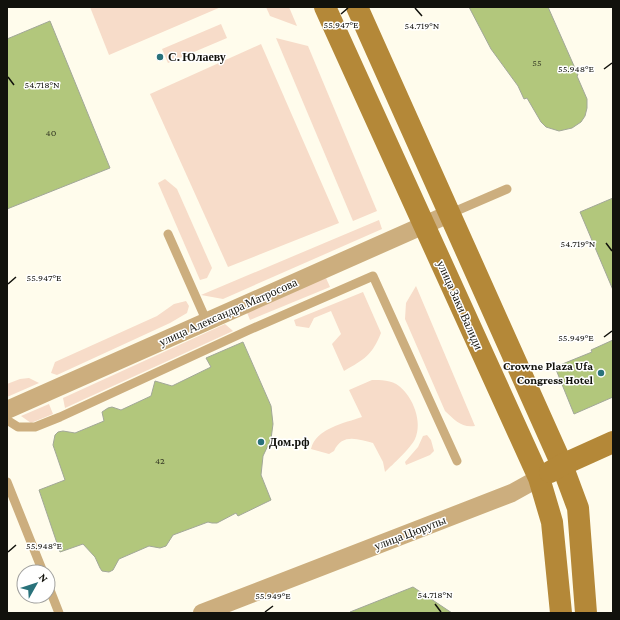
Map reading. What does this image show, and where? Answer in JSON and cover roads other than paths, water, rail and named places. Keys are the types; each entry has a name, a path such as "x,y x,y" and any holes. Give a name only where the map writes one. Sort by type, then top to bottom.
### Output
{"main road":[{"name":"улица Заки Валиди","path":"325,7 538,478 552,522 561,613"},
{"path":"357,7 562,465 578,508 586,613"},
{"name":"улица Цюрупы","path":"538,478 562,465 613,442"}],"street":[{"name":"улица Александра Матросова","path":"7,410 450,214"},
{"name":"улица Цюрупы","path":"202,613 512,493 538,478"}],"lane":[{"path":"450,214 507,189"},
{"path":"168,234 207,322"},
{"path":"7,420 18,427 35,427 60,417 249,330 373,276 457,461"},
{"path":"7,482 40,564"},
{"path":"56,603 60,613"}],"place":[{"name":"С. Юлаеву","path":"160,57"},
{"name":"Crowne Plaza Ufa Congress Hotel","path":"601,373"},
{"name":"Дом.рф","path":"261,442"}]}
